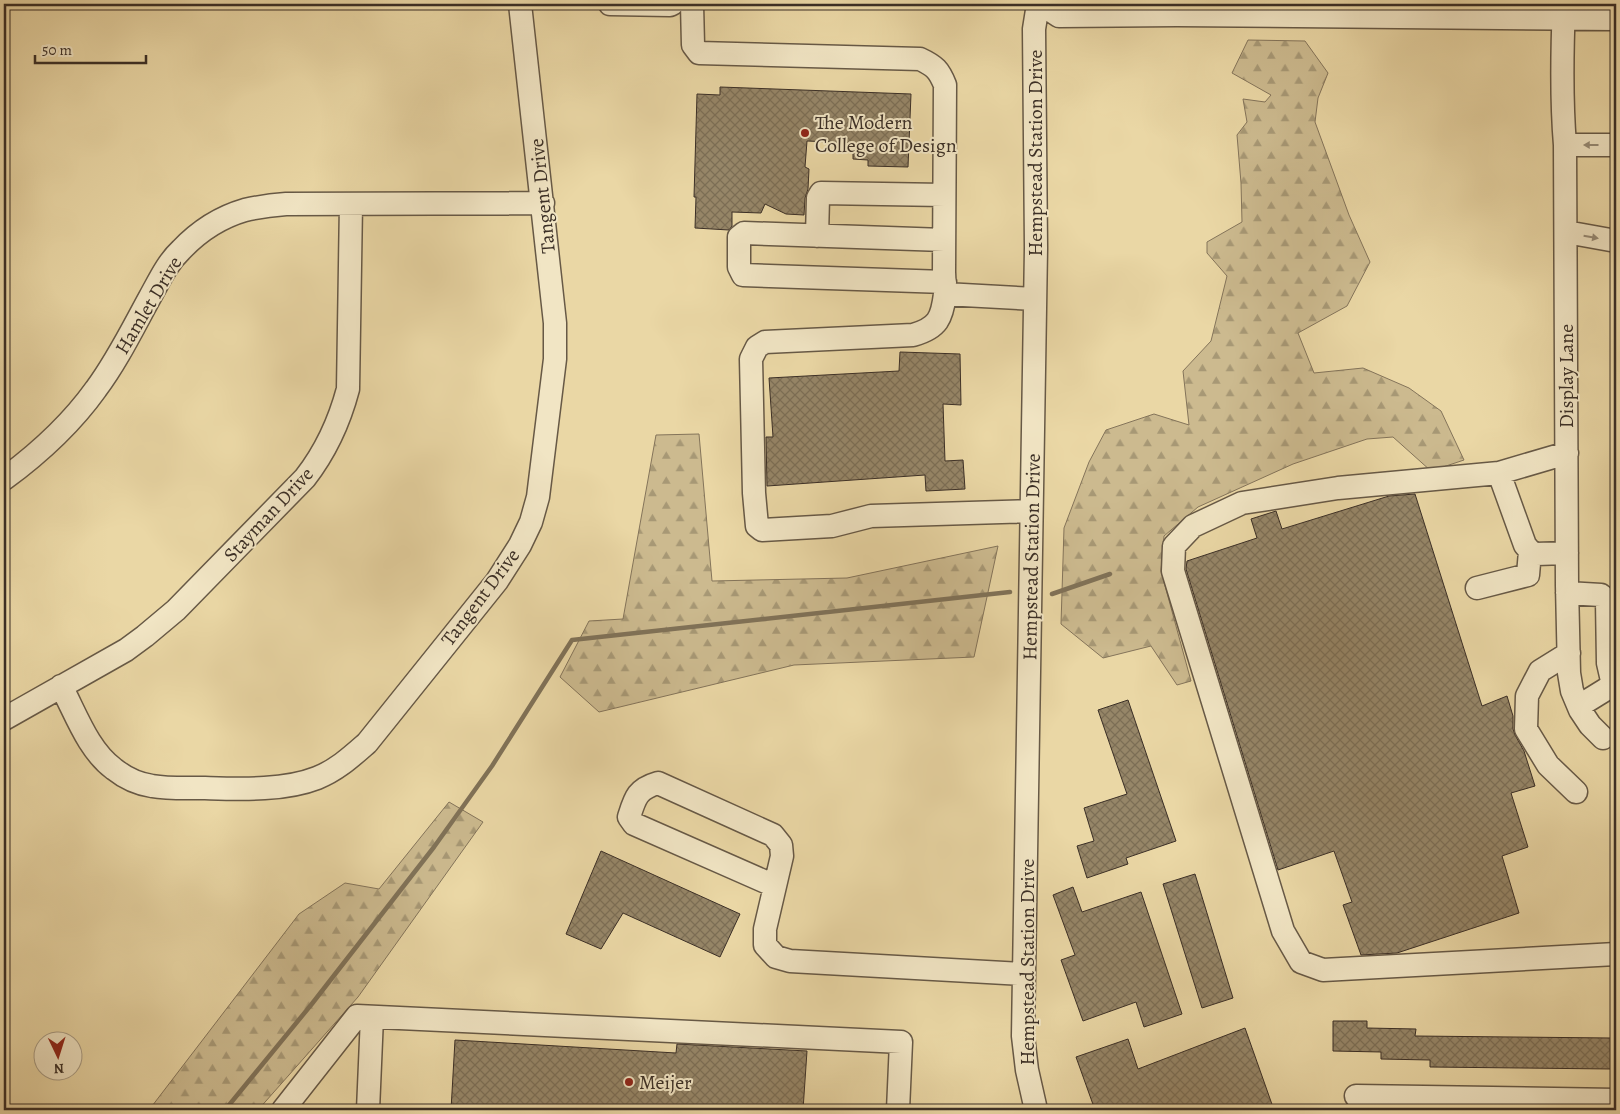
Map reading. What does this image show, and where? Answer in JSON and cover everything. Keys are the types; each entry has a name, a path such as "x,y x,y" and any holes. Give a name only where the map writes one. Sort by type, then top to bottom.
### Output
{"street":[{"name":"Tangent Drive","path":"61,686 101,757 127,777 151,786 182,788 267,788 304,782 332,771 346,762 367,743 497,581 520,545 531,522 540,484 555,359 555,323 520,4"},
{"path":"610,4 672,4"},
{"path":"692,4 693,45 699,52 920,59 932,65 940,73 945,85 945,288 943,309 936,325 927,331 913,336 764,342 757,347 751,359 754,493 757,526 762,530 772,530 832,526 871,516 1031,511"},
{"path":"1040,4 1059,16 1564,11 1616,19"},
{"name":"Hempstead Station Drive","path":"1036,1110 1027,1070 1023,1036 1035,299 1034,29 1040,4"},
{"name":"Display Lane","path":"1564,11 1563,120 1566,232 1566,453 1569,673 1572,691 1578,706 1590,725 1603,738"},
{"path":"1565,145 1616,144"},
{"path":"817,236 818,198 821,193 944,195"},
{"name":"Hamlet Drive","path":"4,479 52,439 96,390 113,364 166,268 180,250 217,222 243,211 286,204 543,203"},
{"name":"Stayman Drive","path":"4,719 126,650 145,636 176,610 305,478 317,462 333,434 342,413 348,389 351,204"},
{"path":"1566,232 1616,241"},
{"path":"944,240 744,233 739,237 739,267 743,275 945,288 1035,299"},
{"path":"1566,453 1499,473 1338,488 1242,503 1193,526 1174,546 1172,572 1282,931 1301,962 1323,970 1616,954"},
{"path":"1499,473 1525,545 1530,551 1536,554 1567,553"},
{"path":"1478,588 1528,575 1530,551"},
{"path":"1567,593 1601,595 1607,601 1608,663 1614,685 1578,706"},
{"path":"1569,653 1540,671 1527,696 1526,729 1548,765 1576,792"},
{"path":"775,886 634,824 629,817 635,798 646,786 658,783 773,835 781,845 782,856 765,929 765,945 776,957 790,961 1024,974"},
{"path":"283,1110 357,1016 901,1042 898,1110"},
{"path":"368,1110 372,1017"},
{"path":"1356,1096 1616,1100"}],"green space":[{"path":"1248,40 1305,41 1328,73 1318,98 1315,122 1349,215 1370,262 1347,306 1298,333 1314,373 1363,368 1409,388 1441,411 1464,460 1431,471 1393,437 1367,439 1293,464 1198,507 1164,536 1161,571 1191,681 1177,685 1151,646 1103,658 1061,624 1064,528 1089,462 1106,430 1154,414 1189,425 1183,371 1211,341 1227,276 1207,253 1207,242 1242,222 1237,135 1247,122 1243,99 1265,102 1271,95 1232,73"},
{"path":"699,434 712,581 847,578 998,546 974,657 794,665 599,712 560,677 589,621 623,619 656,435"},
{"path":"449,802 483,822 358,997 258,1110 149,1110 299,914 345,883 379,889"}],"building":[{"name":"The Modern College of Design","path":"720,87 911,94 908,167 868,166 868,160 853,159 853,143 807,141 805,167 809,169 804,215 786,214 765,204 761,213 732,212 732,226 729,230 695,228 697,94 720,95"},
{"path":"900,352 960,354 961,405 943,404 945,461 963,460 965,489 926,491 925,475 767,486 766,437 773,437 769,378 899,371"},
{"path":"1415,494 1482,706 1507,696 1513,716 1513,729 1524,751 1535,786 1511,793 1528,847 1502,856 1519,913 1397,953 1361,955 1343,905 1352,902 1334,851 1278,870 1186,569 1187,561 1257,538 1251,519 1276,511 1282,529 1389,496"},
{"path":"1128,700 1176,841 1126,858 1128,864 1087,878 1077,846 1094,841 1084,808 1127,794 1098,710"},
{"path":"601,851 740,914 720,957 623,913 601,949 566,934"},
{"path":"1195,874 1233,998 1202,1008 1163,884"},
{"path":"1073,887 1082,912 1141,892 1182,1014 1144,1027 1136,1002 1083,1021 1061,960 1075,955 1053,895"},
{"path":"1333,1021 1367,1021 1367,1028 1416,1029 1415,1036 1611,1038 1611,1069 1430,1067 1430,1060 1381,1059 1381,1052 1333,1051"},
{"path":"1245,1028 1274,1110 1095,1110 1076,1057 1128,1039 1138,1069"},
{"name":"Meijer","path":"455,1040 676,1053 677,1044 807,1051 803,1110 451,1110"}],"waterway":[{"path":"1052,594 1110,574"},
{"path":"225,1110 311,1005 434,847 492,766 572,640 1010,592"}],"place":[{"name":"The Modern College of Design","path":"805,133"},
{"name":"Meijer","path":"629,1082"}]}
